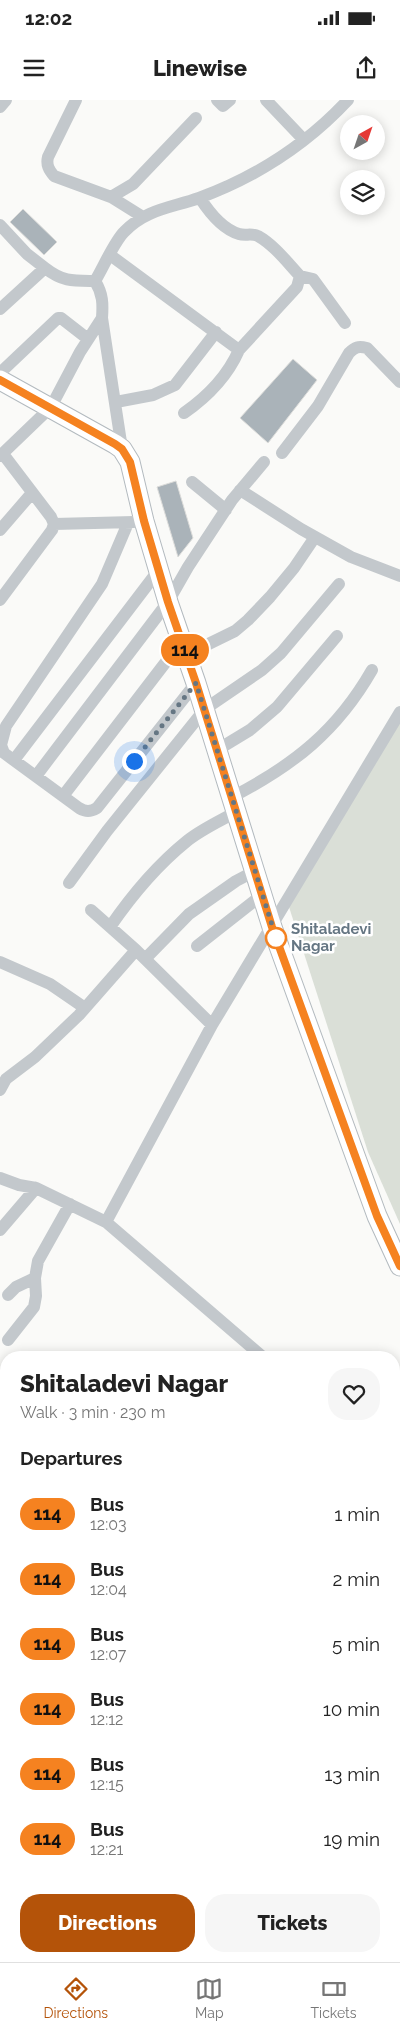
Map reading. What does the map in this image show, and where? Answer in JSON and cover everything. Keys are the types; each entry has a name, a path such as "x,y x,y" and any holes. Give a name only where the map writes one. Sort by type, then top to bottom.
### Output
{"main road":[{"path":"0,380 122,449 130,462 136,522 158,571 196,683 272,927 377,1216 400,1266"}],"street":[{"path":"0,107 6,100"},
{"path":"76,100 48,156 49,170 54,176 112,197 143,217"},
{"path":"217,100 223,106 230,100"},
{"path":"266,100 304,140"},
{"path":"95,281 123,232 143,217 155,210 200,198 259,172 304,140 348,100"},
{"path":"112,197 133,184 196,118"},
{"path":"200,198 210,214 228,228 239,234 256,235 282,255 300,276 313,279 344,322"},
{"path":"0,225 28,254 57,277 67,280 95,281"},
{"path":"110,254 239,350"},
{"path":"0,309 45,268"},
{"path":"184,413 198,403 228,372 239,350 296,287 300,276"},
{"path":"95,281 103,299 102,318 122,449"},
{"path":"0,373 58,318 61,318 88,339"},
{"path":"0,600 52,530 54,524 32,492 1,455 50,407 102,318"},
{"path":"116,402 153,395 175,385 216,332"},
{"path":"282,453 318,406 349,353 354,348 360,346 367,348 400,382"},
{"path":"36,776 168,602 188,566 226,510 264,462"},
{"path":"192,482 226,510"},
{"path":"240,490 351,557 400,576"},
{"path":"0,530 32,492"},
{"path":"54,524 136,522"},
{"path":"136,522 102,584 1,732 1,745 4,753 85,812 91,811 96,808 196,683"},
{"path":"63,796 184,648 235,631 248,620 294,568 315,537"},
{"path":"14,760 158,571"},
{"path":"69,883 107,831 204,709 262,670 281,653 340,584"},
{"path":"217,750 250,730 277,707 336,636"},
{"path":"110,927 134,894 164,861 265,780 306,751 338,720 358,695 372,670"},
{"path":"106,1222 212,1025 400,712"},
{"path":"0,1090 6,1079 35,1056 140,955 189,914 236,881 255,871"},
{"path":"196,946 262,895"},
{"path":"91,910 212,1025"},
{"path":"0,962 50,984 86,1008"},
{"path":"0,1178 19,1185 36,1188 106,1222 256,1351"},
{"path":"0,1230 36,1188"},
{"path":"8,1340 34,1307 36,1296 35,1278 38,1261 70,1204"},
{"path":"8,1295 16,1287 35,1278"}],"shaded area":[{"path":"400,722 400,1224 368,1152 289,907"}],"building":[{"path":"23,209 57,242 44,255 10,222"},
{"path":"293,359 317,380 268,443 240,418"},
{"path":"176,481 193,538 178,557 157,487"}],"bus line":[{"name":"114","path":"0,380 115,444 122,449 130,462 144,521 168,602 196,683 272,927 377,1216 400,1266"}],"place":[{"name":"Shitaladevi Nagar","path":"276,938"}],"route":[{"path":"134,761 196,683 278,944 276,938"}]}
